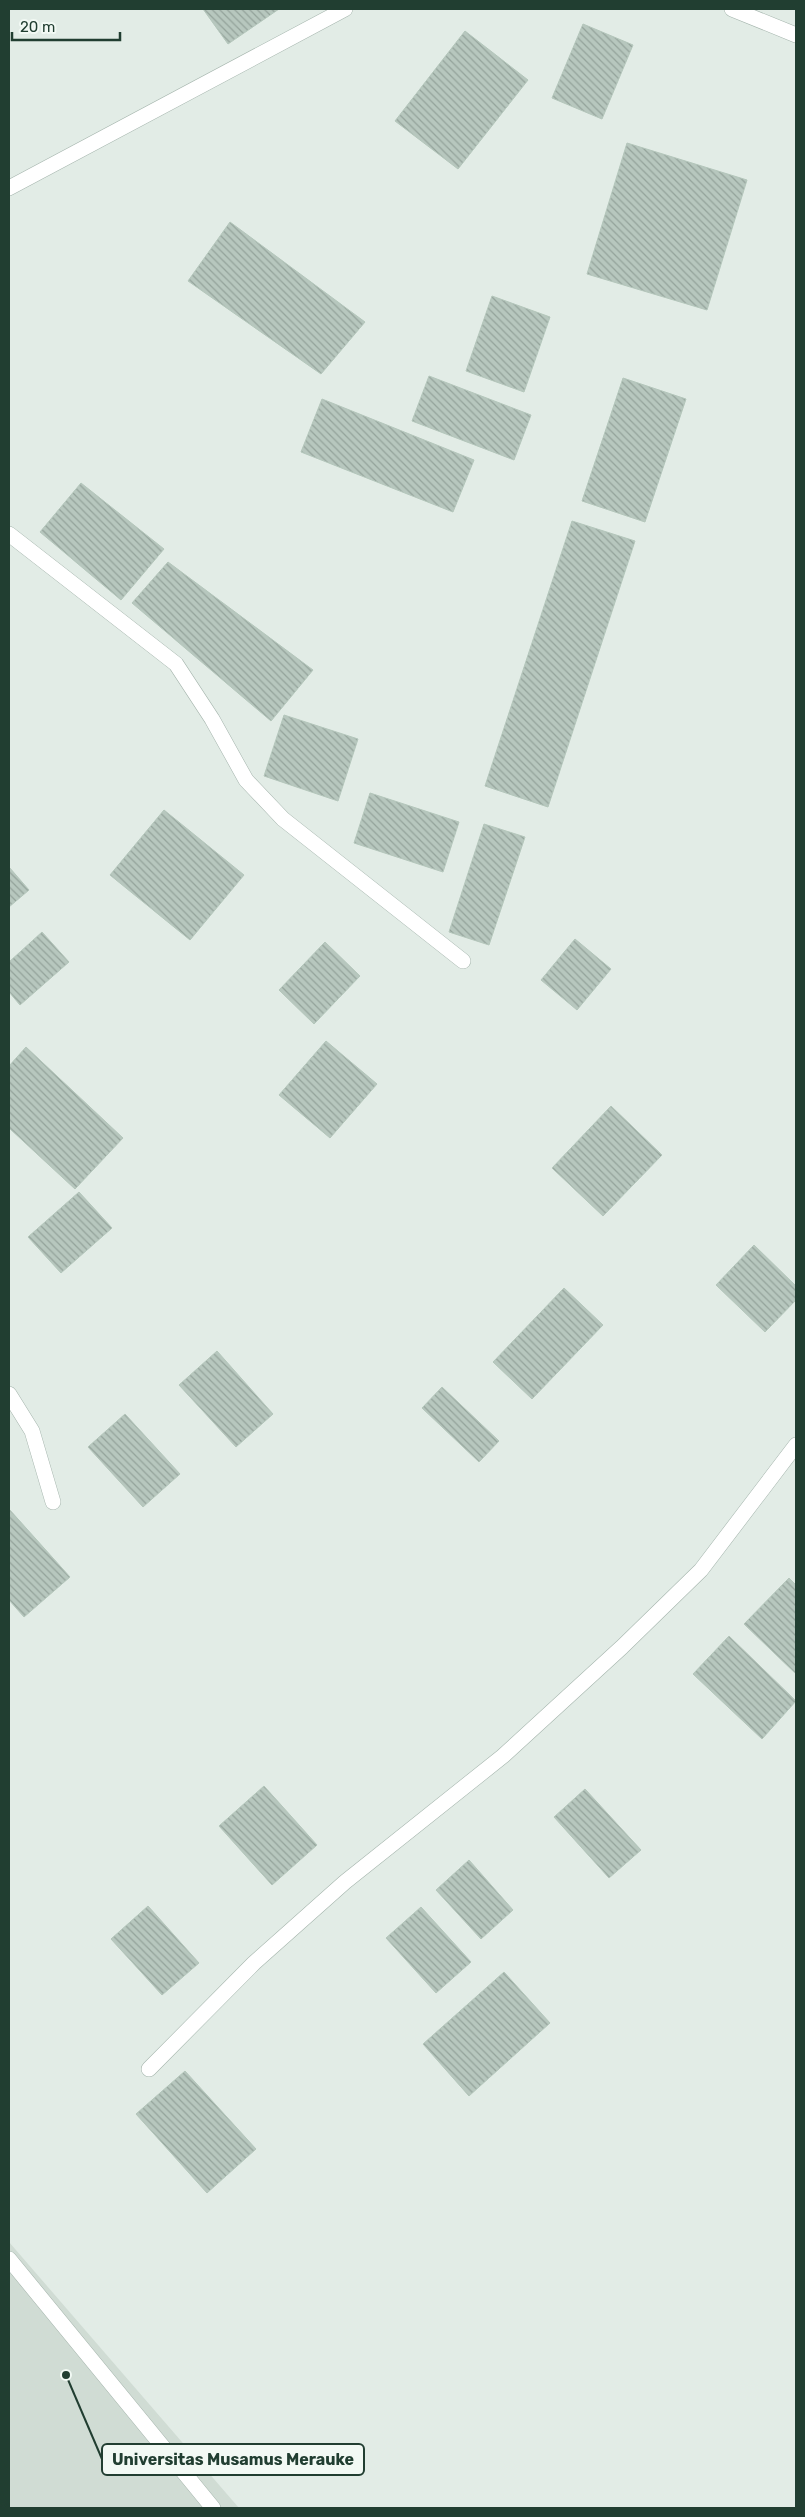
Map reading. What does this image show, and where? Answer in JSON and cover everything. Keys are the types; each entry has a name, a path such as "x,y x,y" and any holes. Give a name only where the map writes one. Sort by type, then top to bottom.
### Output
{"street":[{"path":"9,188 345,9"},
{"path":"732,9 796,35"},
{"path":"9,534 176,664 207,710 246,780 283,819 463,961"},
{"path":"9,1394 32,1431 53,1502"},
{"path":"149,2069 261,1956 345,1882 503,1756 622,1647 701,1570 796,1445"},
{"path":"9,2259 213,2508"}],"shaded area":[{"path":"9,2242 239,2508 9,2508"}],"building":[{"path":"203,9 279,9 228,44"},
{"path":"583,24 633,45 602,119 552,98"},
{"path":"465,31 528,80 458,169 395,121"},
{"path":"627,143 747,180 707,310 587,274"},
{"path":"230,222 365,322 321,374 188,281"},
{"path":"492,296 550,317 524,392 466,371"},
{"path":"429,376 531,415 514,460 412,421"},
{"path":"623,378 686,399 645,522 582,501"},
{"path":"322,399 474,460 453,512 301,452"},
{"path":"81,483 164,549 121,600 40,532"},
{"path":"572,521 635,541 548,807 485,786"},
{"path":"168,562 313,670 271,721 132,603"},
{"path":"284,715 358,739 338,801 264,776"},
{"path":"370,793 459,822 443,872 354,843"},
{"path":"164,810 244,875 190,940 110,875"},
{"path":"484,824 525,837 489,945 449,932"},
{"path":"9,867 29,890 9,907"},
{"path":"42,932 69,962 20,1005 9,992 9,962"},
{"path":"575,939 611,969 577,1010 541,980"},
{"path":"325,942 360,976 314,1024 279,990"},
{"path":"326,1041 377,1084 330,1138 279,1095"},
{"path":"26,1047 123,1138 75,1189 9,1128 9,1066"},
{"path":"611,1106 662,1155 603,1216 552,1168"},
{"path":"79,1192 112,1228 61,1273 28,1237"},
{"path":"754,1245 796,1286 796,1300 765,1332 716,1285"},
{"path":"564,1288 603,1325 532,1399 493,1362"},
{"path":"217,1351 273,1414 236,1447 179,1385"},
{"path":"442,1387 499,1441 479,1462 422,1408"},
{"path":"125,1414 180,1474 143,1507 88,1447"},
{"path":"9,1509 70,1577 24,1617 9,1600"},
{"path":"789,1578 796,1585 796,1674 744,1624"},
{"path":"729,1636 796,1701 762,1739 693,1674"},
{"path":"264,1786 317,1845 272,1885 219,1826"},
{"path":"585,1789 641,1850 609,1878 554,1817"},
{"path":"469,1860 513,1910 481,1939 436,1890"},
{"path":"148,1906 199,1963 162,1995 111,1939"},
{"path":"421,1907 471,1962 436,1993 386,1938"},
{"path":"504,1972 550,2023 469,2096 423,2044"},
{"path":"185,2071 256,2149 207,2193 136,2114"}],"place":[{"name":"Universitas Musamus Merauke","path":"66,2375"}]}
